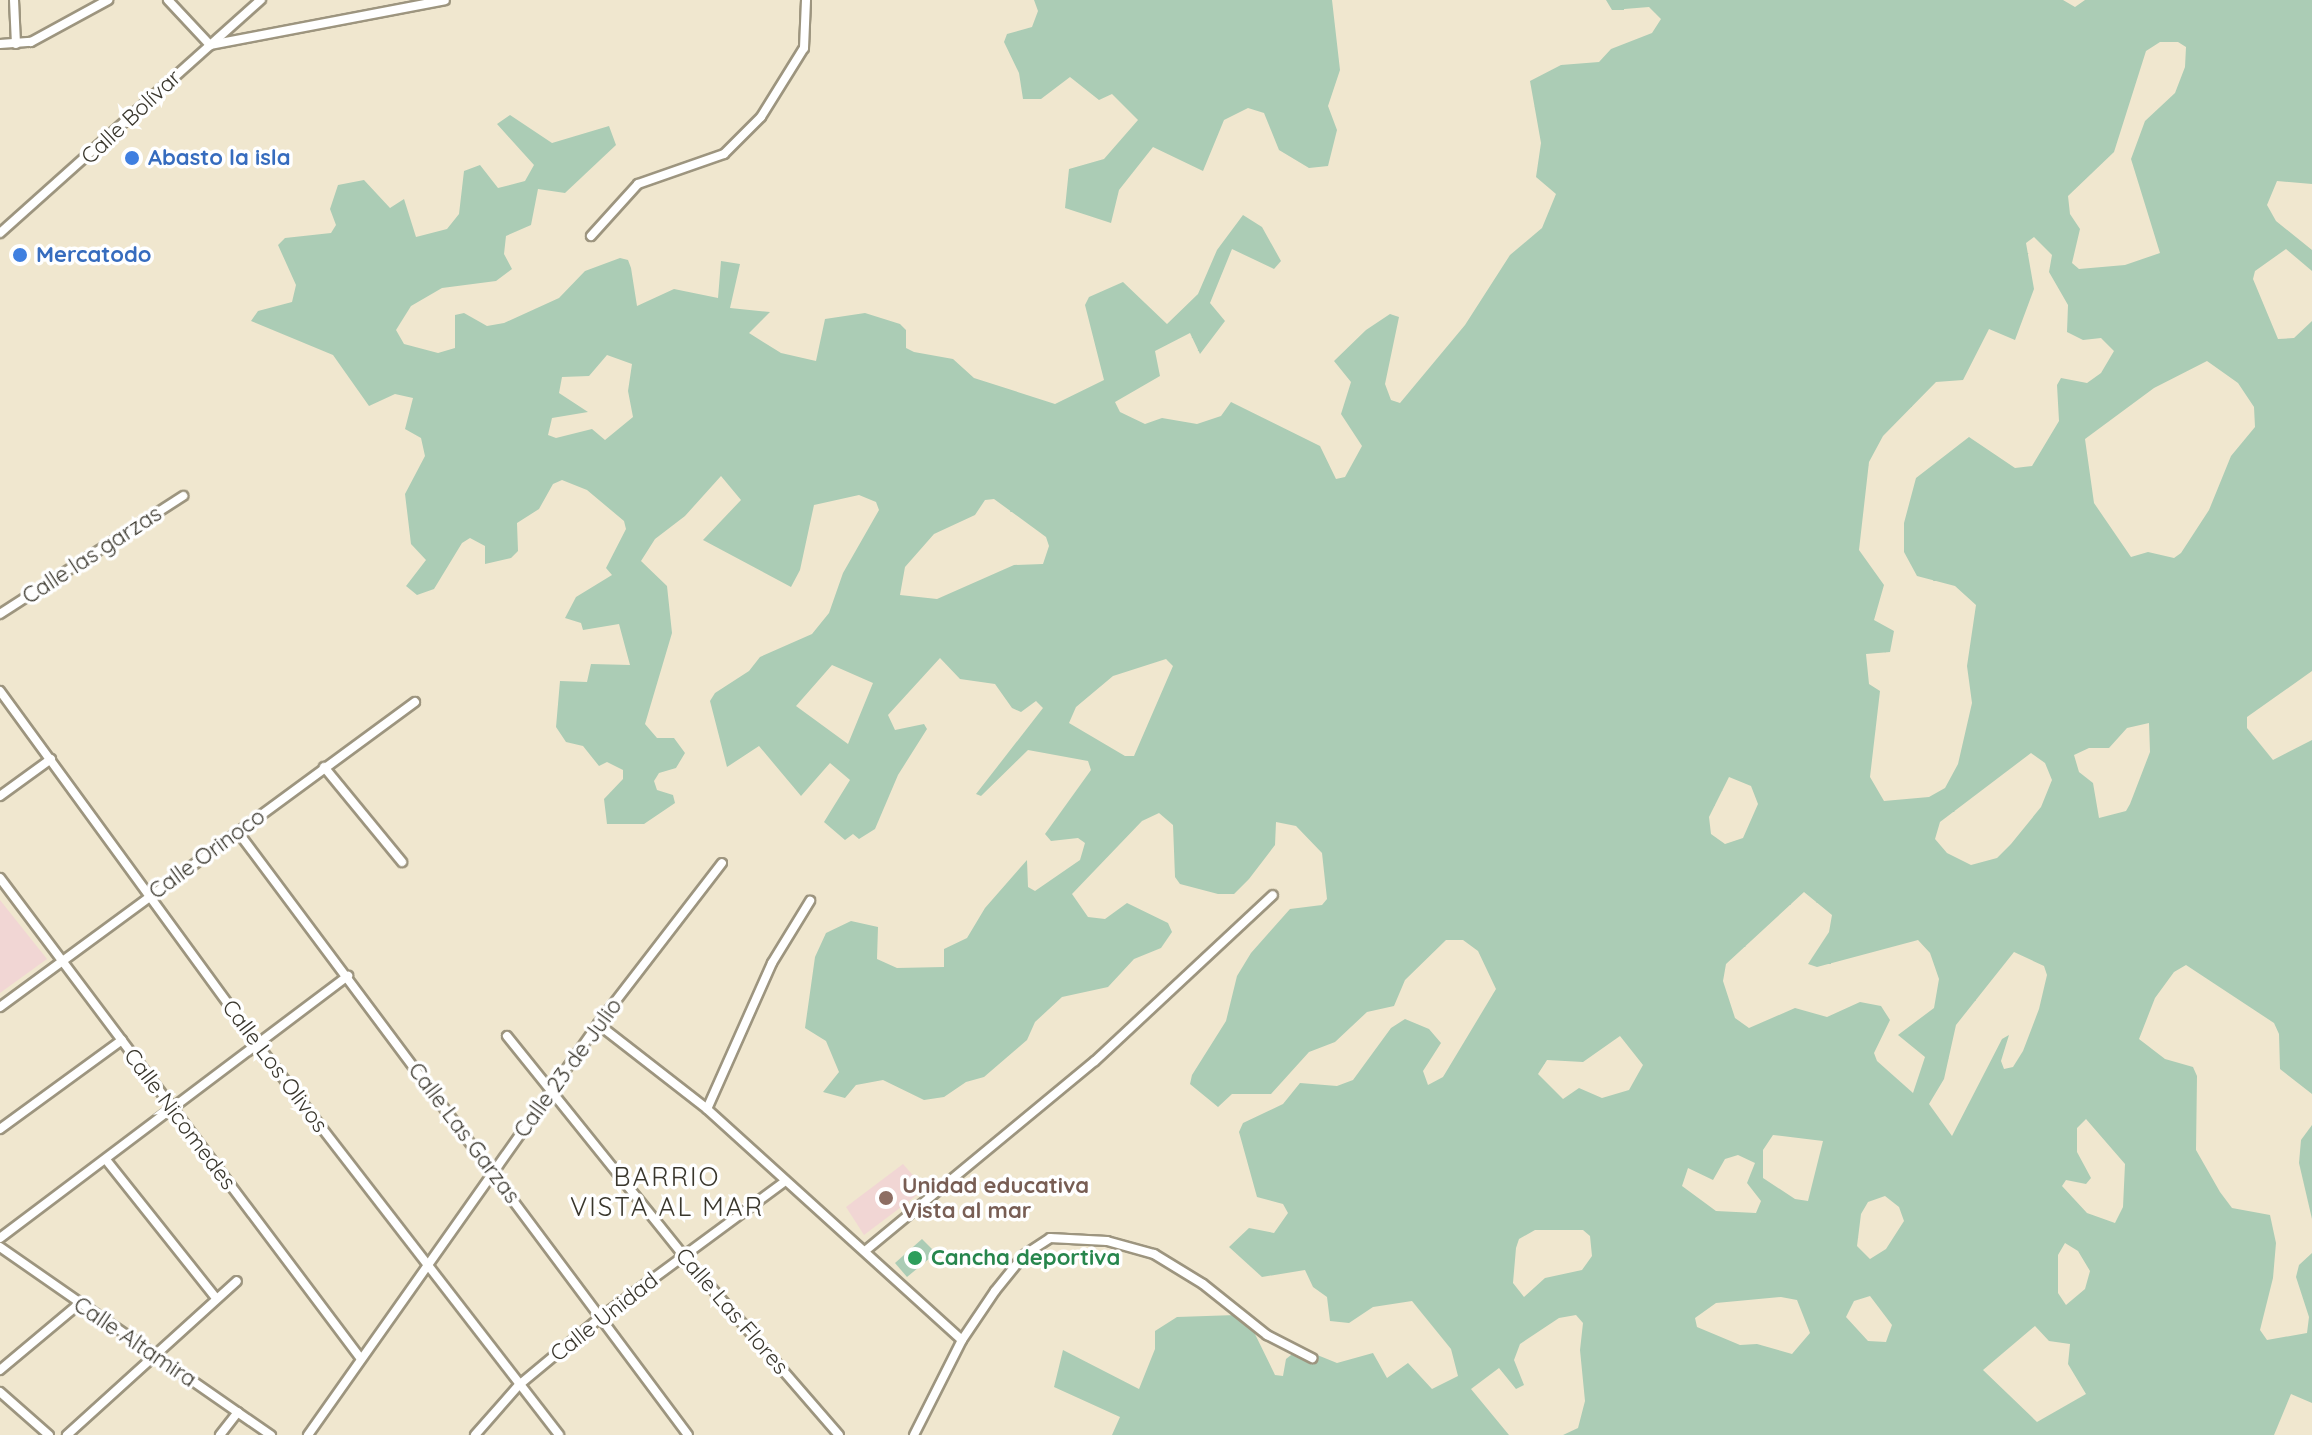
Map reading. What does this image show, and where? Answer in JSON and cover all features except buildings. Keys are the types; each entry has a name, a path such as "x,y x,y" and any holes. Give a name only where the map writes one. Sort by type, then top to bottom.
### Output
{"street":[{"path":"14,0 16,44"},
{"path":"0,44 31,42 108,0"},
{"path":"168,0 210,45 445,0"},
{"name":"Calle Bolívar","path":"0,233 261,0"},
{"path":"591,236 638,184 724,154 761,117 804,48 806,0"},
{"name":"Calle las garzas","path":"0,614 183,496"},
{"name":"Calle Los Olivos","path":"0,691 257,1044 559,1435"},
{"name":"Calle Orinoco","path":"0,1007 415,702"},
{"path":"0,796 51,759"},
{"path":"324,767 402,862"},
{"name":"Calle Las Garzas","path":"238,832 688,1435"},
{"name":"Calle 23 de Julio","path":"308,1435 425,1265 598,1024 722,863"},
{"name":"Calle Nicomedes","path":"0,878 361,1359"},
{"path":"865,1251 1095,1061 1273,895"},
{"path":"707,1109 772,963 810,901"},
{"path":"0,1238 107,1161 171,1108 348,976"},
{"path":"598,1024 707,1109 783,1183 865,1251 962,1340"},
{"name":"Calle Las Flores","path":"507,1036 683,1255 839,1435"},
{"path":"0,1129 122,1040"},
{"path":"107,1161 216,1298"},
{"name":"Calle Unidad","path":"475,1435 519,1385 601,1317 783,1183"},
{"path":"914,1435 962,1340 1024,1255 1050,1238 1107,1241 1154,1254 1203,1284 1267,1335 1312,1358"},
{"name":"Calle Altamira","path":"0,1247 271,1435"},
{"path":"67,1435 153,1353 237,1281"},
{"path":"0,1370 79,1304"},
{"path":"0,1392 49,1435"},
{"path":"220,1435 238,1412"}],"shaded area":[{"path":"0,900 47,959 0,993"},
{"name":"Unidad educativa Vista al mar","path":"903,1164 925,1189 864,1235 846,1207"}],"green space":[{"path":"1034,0 1332,0 1340,70 1328,106 1337,130 1328,166 1309,168 1279,150 1264,113 1248,108 1224,120 1203,171 1153,147 1119,190 1111,223 1065,208 1069,169 1104,159 1138,120 1112,94 1099,100 1070,77 1041,99 1023,99 1019,73 1004,42 1007,34 1032,27 1038,11"},
{"path":"1606,0 2063,0 2075,7 2085,0 2312,0 2312,184 2277,181 2267,205 2276,221 2312,250 2312,271 2286,249 2255,271 2253,279 2278,339 2294,338 2312,321 2312,671 2247,717 2247,728 2273,760 2312,740 2312,1094 2280,1069 2279,1034 2274,1023 2186,965 2174,972 2155,998 2139,1039 2165,1059 2193,1067 2197,1076 2196,1150 2232,1208 2270,1215 2276,1243 2273,1278 2260,1330 2267,1340 2307,1333 2309,1317 2296,1277 2299,1265 2312,1253 2312,1403 2291,1394 2274,1435 1563,1435 1578,1428 1585,1401 1580,1350 1583,1323 1576,1315 1559,1318 1520,1344 1514,1360 1524,1385 1516,1389 1499,1368 1471,1389 1509,1435 1112,1435 1120,1417 1054,1387 1063,1350 1139,1389 1155,1349 1155,1331 1177,1317 1236,1315 1254,1332 1275,1375 1283,1376 1286,1359 1300,1348 1337,1363 1373,1353 1387,1378 1408,1363 1432,1389 1458,1376 1451,1349 1412,1301 1373,1307 1349,1323 1330,1321 1327,1297 1313,1287 1305,1270 1262,1277 1229,1247 1249,1228 1274,1233 1288,1213 1283,1204 1257,1197 1239,1132 1243,1123 1283,1104 1300,1083 1337,1086 1353,1080 1391,1028 1405,1019 1429,1029 1441,1043 1423,1071 1428,1085 1443,1077 1496,989 1478,951 1463,940 1446,940 1405,980 1394,1006 1367,1012 1335,1042 1309,1052 1271,1094 1232,1094 1218,1107 1190,1084 1192,1075 1226,1021 1237,976 1251,953 1290,909 1322,905 1327,899 1322,853 1296,826 1276,822 1275,845 1249,879 1234,894 1218,894 1180,884 1175,877 1173,825 1159,813 1142,821 1072,894 1088,917 1105,919 1127,903 1168,923 1172,932 1161,948 1134,959 1108,987 1062,997 1035,1022 1027,1040 984,1077 966,1082 944,1097 924,1100 883,1080 856,1085 845,1098 823,1092 839,1072 826,1041 805,1028 815,957 826,933 851,921 878,927 877,959 897,968 944,967 944,949 967,938 985,908 1027,860 1028,887 1035,891 1080,860 1085,843 1078,838 1051,841 1045,834 1091,770 1088,761 1028,750 981,796 976,794 1043,708 1036,701 1021,712 1012,708 995,684 960,679 940,658 888,715 895,730 924,724 927,729 898,775 875,829 859,839 853,834 845,840 824,822 850,780 830,763 801,796 759,746 727,767 710,701 715,693 749,671 760,657 812,634 829,613 843,573 879,510 876,502 859,495 814,505 800,570 791,587 703,540 741,500 721,476 685,516 655,539 641,561 667,586 672,633 645,724 657,738 674,738 685,753 676,768 659,773 654,781 657,790 673,795 675,803 644,824 607,824 604,799 623,779 623,770 607,762 599,766 583,746 566,742 556,727 560,681 587,682 591,664 630,665 619,624 583,630 581,623 565,618 576,597 612,575 606,568 626,529 624,521 587,490 562,480 553,484 539,509 517,523 518,551 511,558 485,564 485,546 470,538 462,543 434,589 417,595 406,586 426,560 411,544 405,494 425,456 421,438 405,429 413,398 395,394 369,406 333,355 251,321 258,311 292,302 296,285 278,245 285,238 331,233 336,225 330,209 338,185 364,180 390,208 404,199 416,237 447,229 459,214 464,171 480,165 498,188 525,181 534,165 497,124 510,115 552,143 609,126 616,145 565,193 538,189 531,225 506,236 504,254 512,269 496,281 442,288 411,306 396,330 404,344 438,353 455,348 455,315 464,313 487,326 504,323 559,298 585,271 620,258 628,260 631,268 637,306 674,289 718,298 721,261 740,264 730,308 770,312 749,333 781,353 816,361 825,319 865,313 900,324 906,330 906,348 914,352 953,359 974,378 1055,404 1104,380 1085,305 1089,297 1123,282 1167,324 1198,294 1217,250 1243,215 1262,227 1281,261 1274,269 1232,249 1210,303 1225,321 1200,354 1190,333 1155,351 1160,376 1115,402 1120,412 1145,424 1162,418 1197,424 1221,416 1231,402 1320,446 1336,479 1345,477 1362,446 1341,414 1351,382 1334,361 1366,330 1390,314 1399,317 1385,384 1391,400 1400,403 1465,325 1510,255 1542,228 1556,194 1536,177 1541,143 1530,81 1561,65 1599,62 1611,49 1652,33 1661,19 1649,7 1612,10","holes":["2160,42 2178,42 2186,47 2185,67 2175,93 2145,121 2131,159 2160,253 2125,265 2079,269 2072,263 2080,229 2070,214 2068,196 2114,152 2146,51","2034,237 2052,255 2049,272 2068,305 2067,332 2083,340 2101,338 2114,351 2101,373 2087,383 2061,378 2057,385 2059,421 2032,466 2015,468 1969,437 1916,478 1904,523 1904,552 1917,576 1955,586 1976,605 1967,666 1972,703 1958,764 1945,788 1929,797 1884,801 1870,777 1880,691 1869,684 1866,654 1890,652 1894,631 1874,620 1884,585 1859,550 1869,462 1883,436 1936,382 1963,380 1989,329 2015,340 2034,289 2026,243","607,355 632,364 628,391 633,417 605,440 592,429 556,438 548,435 552,418 588,412 559,393 562,377 589,376","2207,361 2238,383 2254,407 2255,427 2231,456 2209,510 2181,553 2174,558 2148,552 2131,557 2094,503 2085,439 2154,388","994,499 1046,537 1049,546 1043,564 1014,565 937,599 900,595 905,567 934,534 975,515 985,500","1166,659 1173,666 1134,756 1125,756 1069,723 1076,707 1113,676","832,665 873,683 848,744 796,706","2149,723 2150,752 2126,811 2099,818 2093,783 2079,772 2074,755 2089,748 2109,748 2127,728","2031,753 2045,763 2052,780 2041,807 1997,858 1971,865 1947,853 1935,839 1940,822","1729,777 1751,786 1758,804 1743,838 1725,844 1711,834 1709,817","1804,892 1832,915 1829,932 1808,964 1817,967 1918,940 1930,953 1939,979 1934,1008 1898,1035 1925,1057 1913,1093 1877,1061 1874,1053 1890,1020 1881,1006 1860,1002 1827,1017 1795,1008 1749,1028 1735,1018 1723,981 1726,964","2014,952 2044,966 2047,975 2039,1009 2023,1051 2013,1067 2004,1069 2001,1061 2009,1035 2002,1039 1952,1136 1929,1104 1944,1079 1956,1025","1620,1036 1643,1065 1629,1090 1602,1098 1579,1088 1563,1099 1538,1074 1547,1060 1583,1062","2086,1119 2125,1164 2123,1207 2115,1223 2087,1213 2062,1186 2066,1180 2086,1184 2091,1178 2077,1152 2077,1128","1773,1135 1823,1141 1808,1201 1795,1199 1763,1178 1763,1150","1738,1155 1755,1163 1747,1183 1761,1201 1756,1213 1716,1211 1682,1186 1688,1168 1713,1180 1725,1159","1885,1196 1899,1207 1904,1221 1886,1249 1870,1259 1857,1246 1861,1214 1868,1202","1535,1230 1583,1230 1590,1236 1592,1256 1582,1270 1545,1278 1524,1297 1513,1283 1519,1239","2065,1243 2078,1251 2090,1271 2085,1289 2066,1305 2058,1293 2058,1255","1870,1296 1892,1325 1886,1342 1868,1341 1846,1317 1854,1301","1781,1297 1797,1300 1810,1333 1792,1354 1757,1344 1740,1345 1697,1327 1695,1318 1716,1303","2035,1326 2049,1341 2070,1344 2068,1364 2086,1394 2037,1422 1983,1370"]},
{"path":"2312,1125 2312,1219 2299,1163 2301,1140"},
{"name":"Cancha deportiva","path":"922,1239 936,1253 907,1277 895,1263"}],"place":[{"name":"Abasto la isla","path":"132,158"},
{"name":"Mercatodo","path":"20,255"},
{"name":"Unidad educativa Vista al mar","path":"886,1198"},
{"name":"Cancha deportiva","path":"915,1258"}],"district":[{"name":"BARRIO VISTA AL MAR","path":"667,1192"}]}
